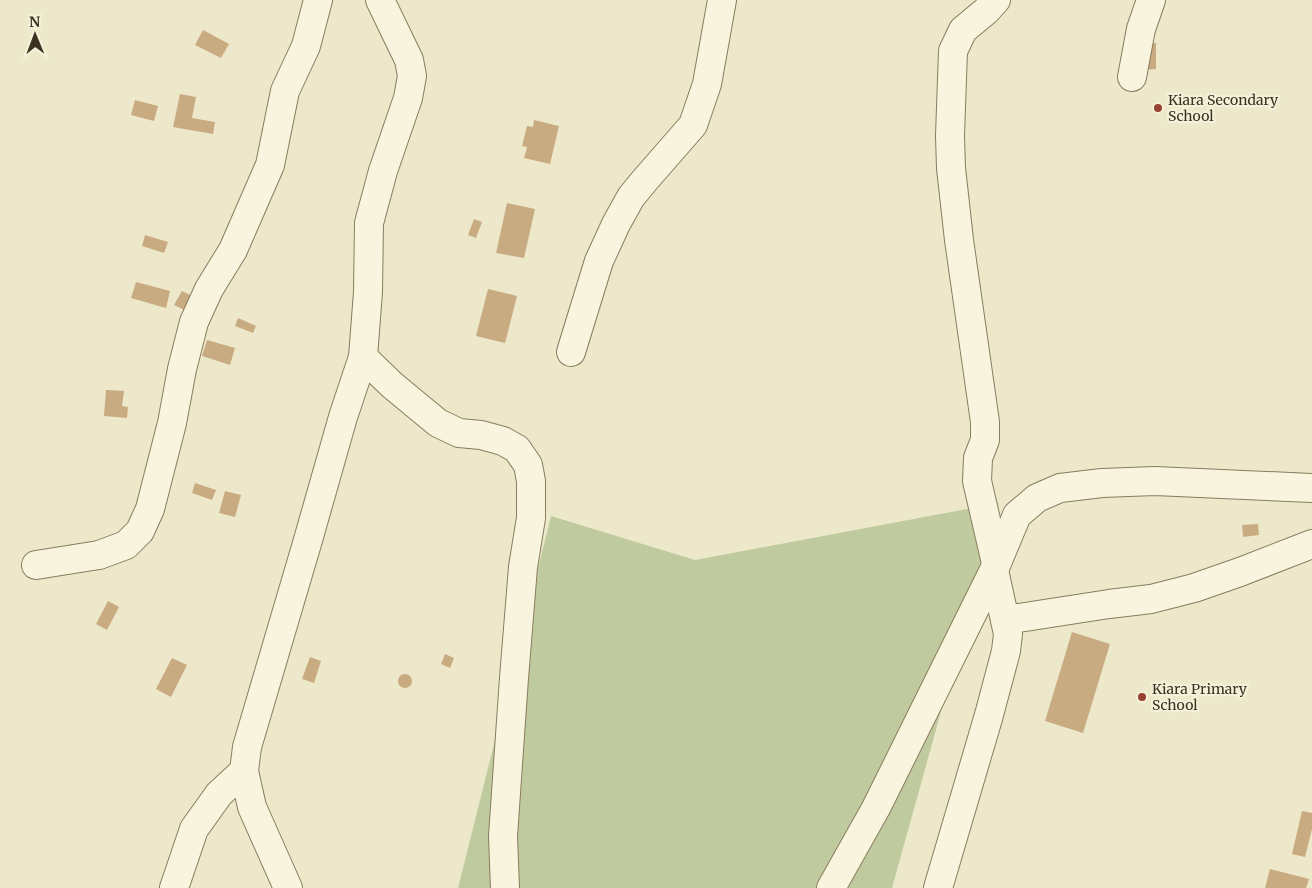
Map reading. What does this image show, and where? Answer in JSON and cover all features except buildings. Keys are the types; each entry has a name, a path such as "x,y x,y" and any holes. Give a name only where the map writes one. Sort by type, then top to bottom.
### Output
{"street":[{"path":"36,565 99,555 126,545 140,531 150,509 194,322 209,289 233,250 270,165 285,91 306,46 318,0"},
{"path":"288,888 252,807 244,771 247,747 343,417 363,357 368,292 370,223 384,171 408,98 412,76 409,60 380,0"},
{"path":"571,352 599,261 616,224 631,197 693,125 707,84 722,0"},
{"path":"938,888 989,716 1006,651 1008,634 978,481 978,458 985,440 985,422 959,240 951,168 950,136 953,51 963,30 996,0"},
{"path":"1132,77 1141,29 1151,0"},
{"path":"363,357 392,385 438,423 459,433 481,435 503,441 517,449 528,465 531,481 531,518 523,567 514,678 503,836 505,888"},
{"path":"831,888 876,808 995,566 1017,515 1037,498 1060,488 1102,483 1155,481 1312,488"},
{"path":"1005,620 1151,599 1194,588 1312,544"},
{"path":"174,888 194,829 219,794 244,771"}],"green space":[{"path":"999,503 892,888 458,888 551,516 695,560"}],"place":[{"name":"Kiara Secondary School","path":"1158,108"},
{"name":"Kiara Primary School","path":"1142,697"}]}
